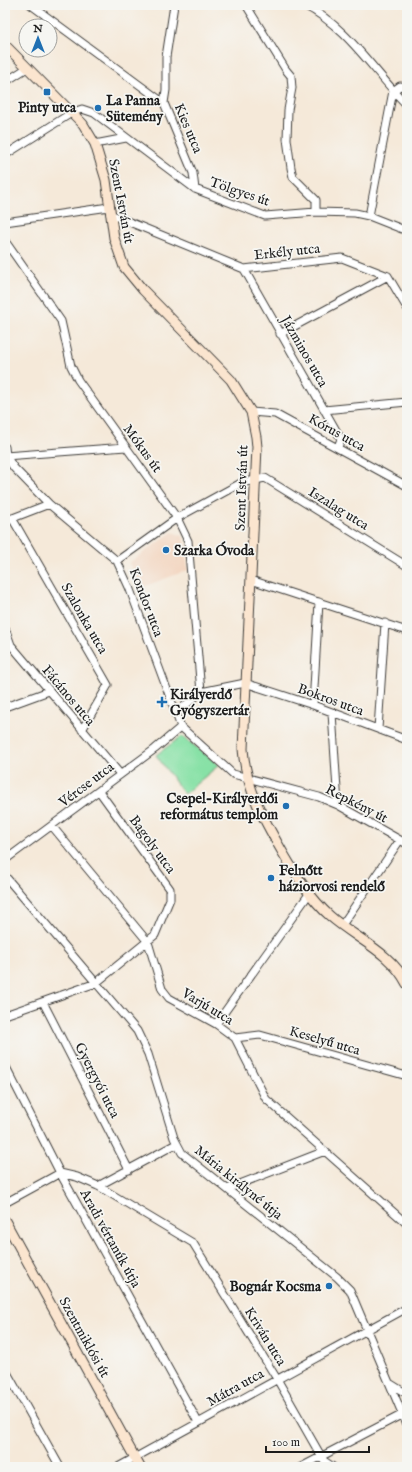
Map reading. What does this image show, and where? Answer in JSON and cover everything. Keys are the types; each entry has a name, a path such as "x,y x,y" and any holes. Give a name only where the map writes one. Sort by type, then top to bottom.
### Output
{"street":[{"path":"31,5 164,103"},
{"name":"Kies utca","path":"174,5 166,57 166,90 164,103 193,173 195,189"},
{"path":"246,5 292,79 287,127 291,168 294,177 316,200 316,212"},
{"path":"304,5 334,25 352,42 393,91 407,105"},
{"name":"Szent István út","path":"5,44 27,68 84,124 95,144 106,180 109,210 118,252 124,267 133,279 231,380 251,412 256,436 256,479 243,749 247,777 261,815 309,894 342,925 387,957 407,984"},
{"path":"5,82 27,68"},
{"path":"369,216 393,91 400,86 407,86"},
{"name":"Tölgyes út","path":"73,112 82,108 94,113 195,189 265,216 316,212 369,216 407,231"},
{"path":"5,155 73,112"},
{"path":"95,144 126,138"},
{"path":"5,222 109,210"},
{"name":"Erkély utca","path":"109,210 244,268 342,258 388,276"},
{"name":"Mókus út","path":"5,241 61,321 72,366 78,380 177,518 188,541 201,692"},
{"name":"Jázminos utca","path":"244,268 280,334 341,439 338,447"},
{"path":"280,334 388,276 407,308"},
{"path":"324,410 407,402"},
{"name":"Kórus utca","path":"251,412 276,414 407,486"},
{"path":"5,447 6,456 126,447"},
{"name":"Kondor utca","path":"6,456 14,468 49,504 116,560 129,587 181,728 233,774 247,777"},
{"path":"116,560 177,518 241,483 256,479"},
{"name":"Iszalag utca","path":"256,479 270,480 407,566"},
{"path":"5,521 49,504"},
{"name":"Szalonka utca","path":"12,518 108,685 82,730"},
{"path":"251,580 407,631"},
{"path":"313,705 319,602"},
{"path":"378,729 385,623"},
{"name":"Fácános utca","path":"5,628 8,646 49,691 120,774"},
{"path":"175,714 201,692 245,683"},
{"name":"Bokros utca","path":"245,683 313,705 332,714 407,740"},
{"path":"5,707 49,691"},
{"path":"332,714 338,805"},
{"name":"Vércse utca","path":"5,860 181,728"},
{"name":"Repkény út","path":"247,777 320,797 338,805 407,844"},
{"name":"Bagoly utca","path":"5,1016 96,983 155,935 170,899 170,889 98,791"},
{"name":"Varjú utca","path":"52,826 148,942 162,989 169,998 216,1024 235,1038 266,1099 407,1224"},
{"path":"342,925 400,840"},
{"name":"Mária királyné útja","path":"5,876 144,1041 176,1144 190,1159 344,1284 354,1296 407,1425"},
{"path":"216,1024 309,894"},
{"name":"Gyergyói utca","path":"43,1002 129,1170"},
{"name":"Keselyű utca","path":"235,1038 260,1035 407,1076"},
{"name":"Aradi vértanúk útja","path":"5,1065 60,1173 198,1422"},
{"path":"98,1186 176,1144"},
{"path":"227,1189 325,1151"},
{"path":"5,1203 60,1173"},
{"name":"Kriván utca","path":"60,1173 77,1177 98,1186 193,1243 277,1379 324,1461 333,1467"},
{"name":"Szentmiklósi út","path":"5,1221 140,1467"},
{"name":"Mátra utca","path":"118,1467 407,1308"},
{"path":"5,1369 60,1467"},
{"path":"391,1384 407,1394"},
{"path":"301,1467 403,1414"}],"shaded area":[{"name":"Szarka Óvoda","path":"172,532 183,536 188,570 140,588 129,563"}],"green space":[{"path":"182,736 219,765 184,794 156,755"}],"place":[{"name":"Pinty utca","path":"47,92"},
{"name":"La Panna Sütemény","path":"98,108"},
{"name":"Szarka Óvoda","path":"166,550"},
{"name":"Királyerdő Gyógyszertár","path":"162,702"},
{"name":"Csepel-Királyerdői református templom","path":"286,806"},
{"name":"Felnőtt háziorvosi rendelő","path":"271,878"},
{"name":"Bognár Kocsma","path":"329,1286"}]}
